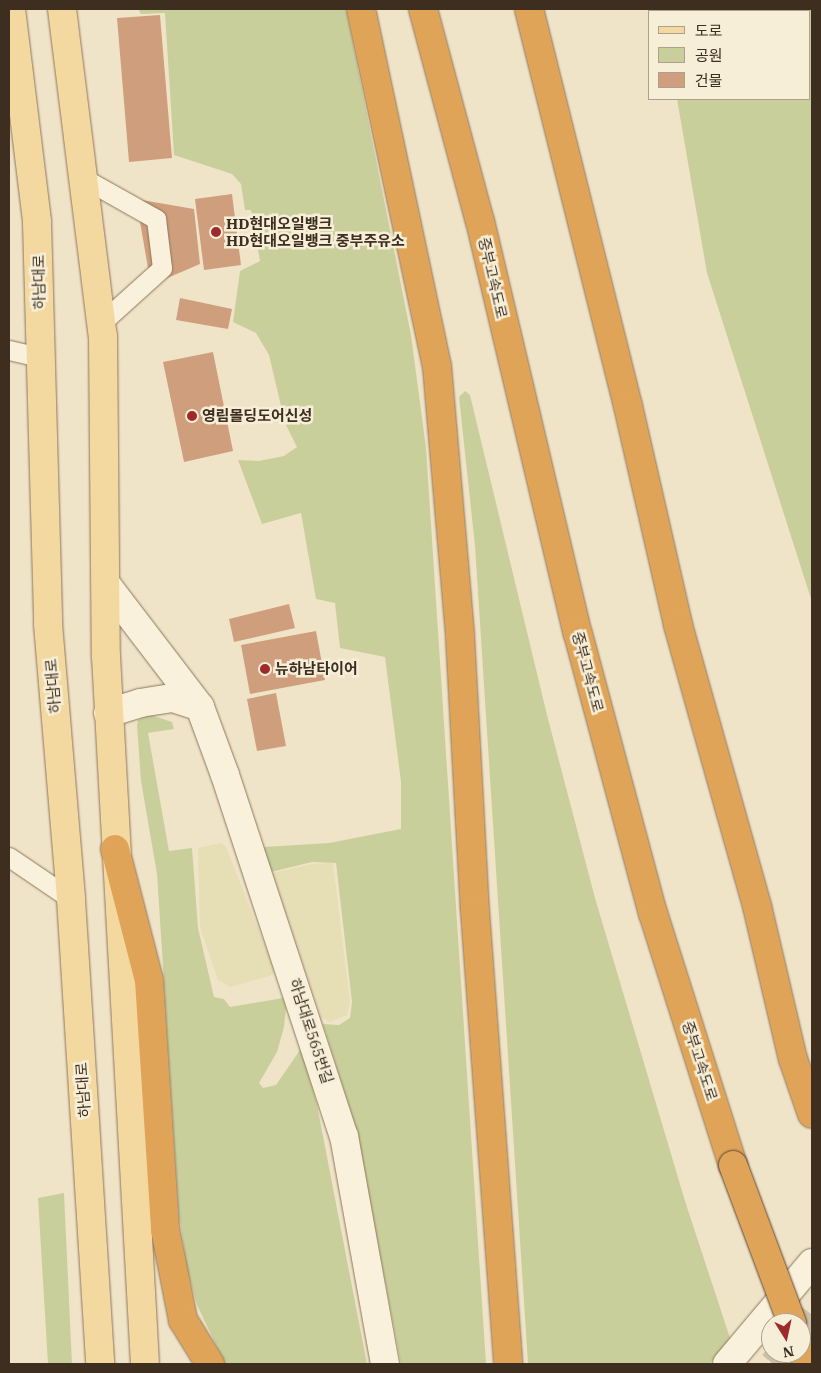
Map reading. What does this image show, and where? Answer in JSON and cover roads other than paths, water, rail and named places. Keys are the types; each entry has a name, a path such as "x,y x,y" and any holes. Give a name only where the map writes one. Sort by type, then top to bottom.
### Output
{"highway":[{"path":"361,9 437,366 460,636 475,911 508,1364"},
{"name":"중부고속도로","path":"423,9 480,221 581,644 653,913 733,1165 788,1313"},
{"path":"529,9 628,406 678,625 757,906 793,1059 812,1114"},
{"path":"115,848 149,980 165,1229 183,1320 210,1364"}],"main road":[{"name":"하남대로","path":"11,9 14,76 37,222 48,624 71,899 100,1364"},
{"path":"62,9 101,323 108,713 145,1364"}],"street":[{"name":"하남대로565번길","path":"106,584 200,707 322,1060 344,1136 385,1364"},
{"path":"108,713 140,703 173,698 200,707"},
{"path":"727,1364 812,1263"}],"lane":[{"path":"83,178 156,219 162,268 101,323"},
{"path":"9,350 40,357"},
{"path":"9,857 71,899"}],"place":[{"name":"HD현대오일뱅크 HD현대오일뱅크 중부주유소","path":"216,232"},
{"name":"영림몰딩도어신성","path":"192,416"},
{"name":"뉴하남타이어","path":"265,669"}]}
